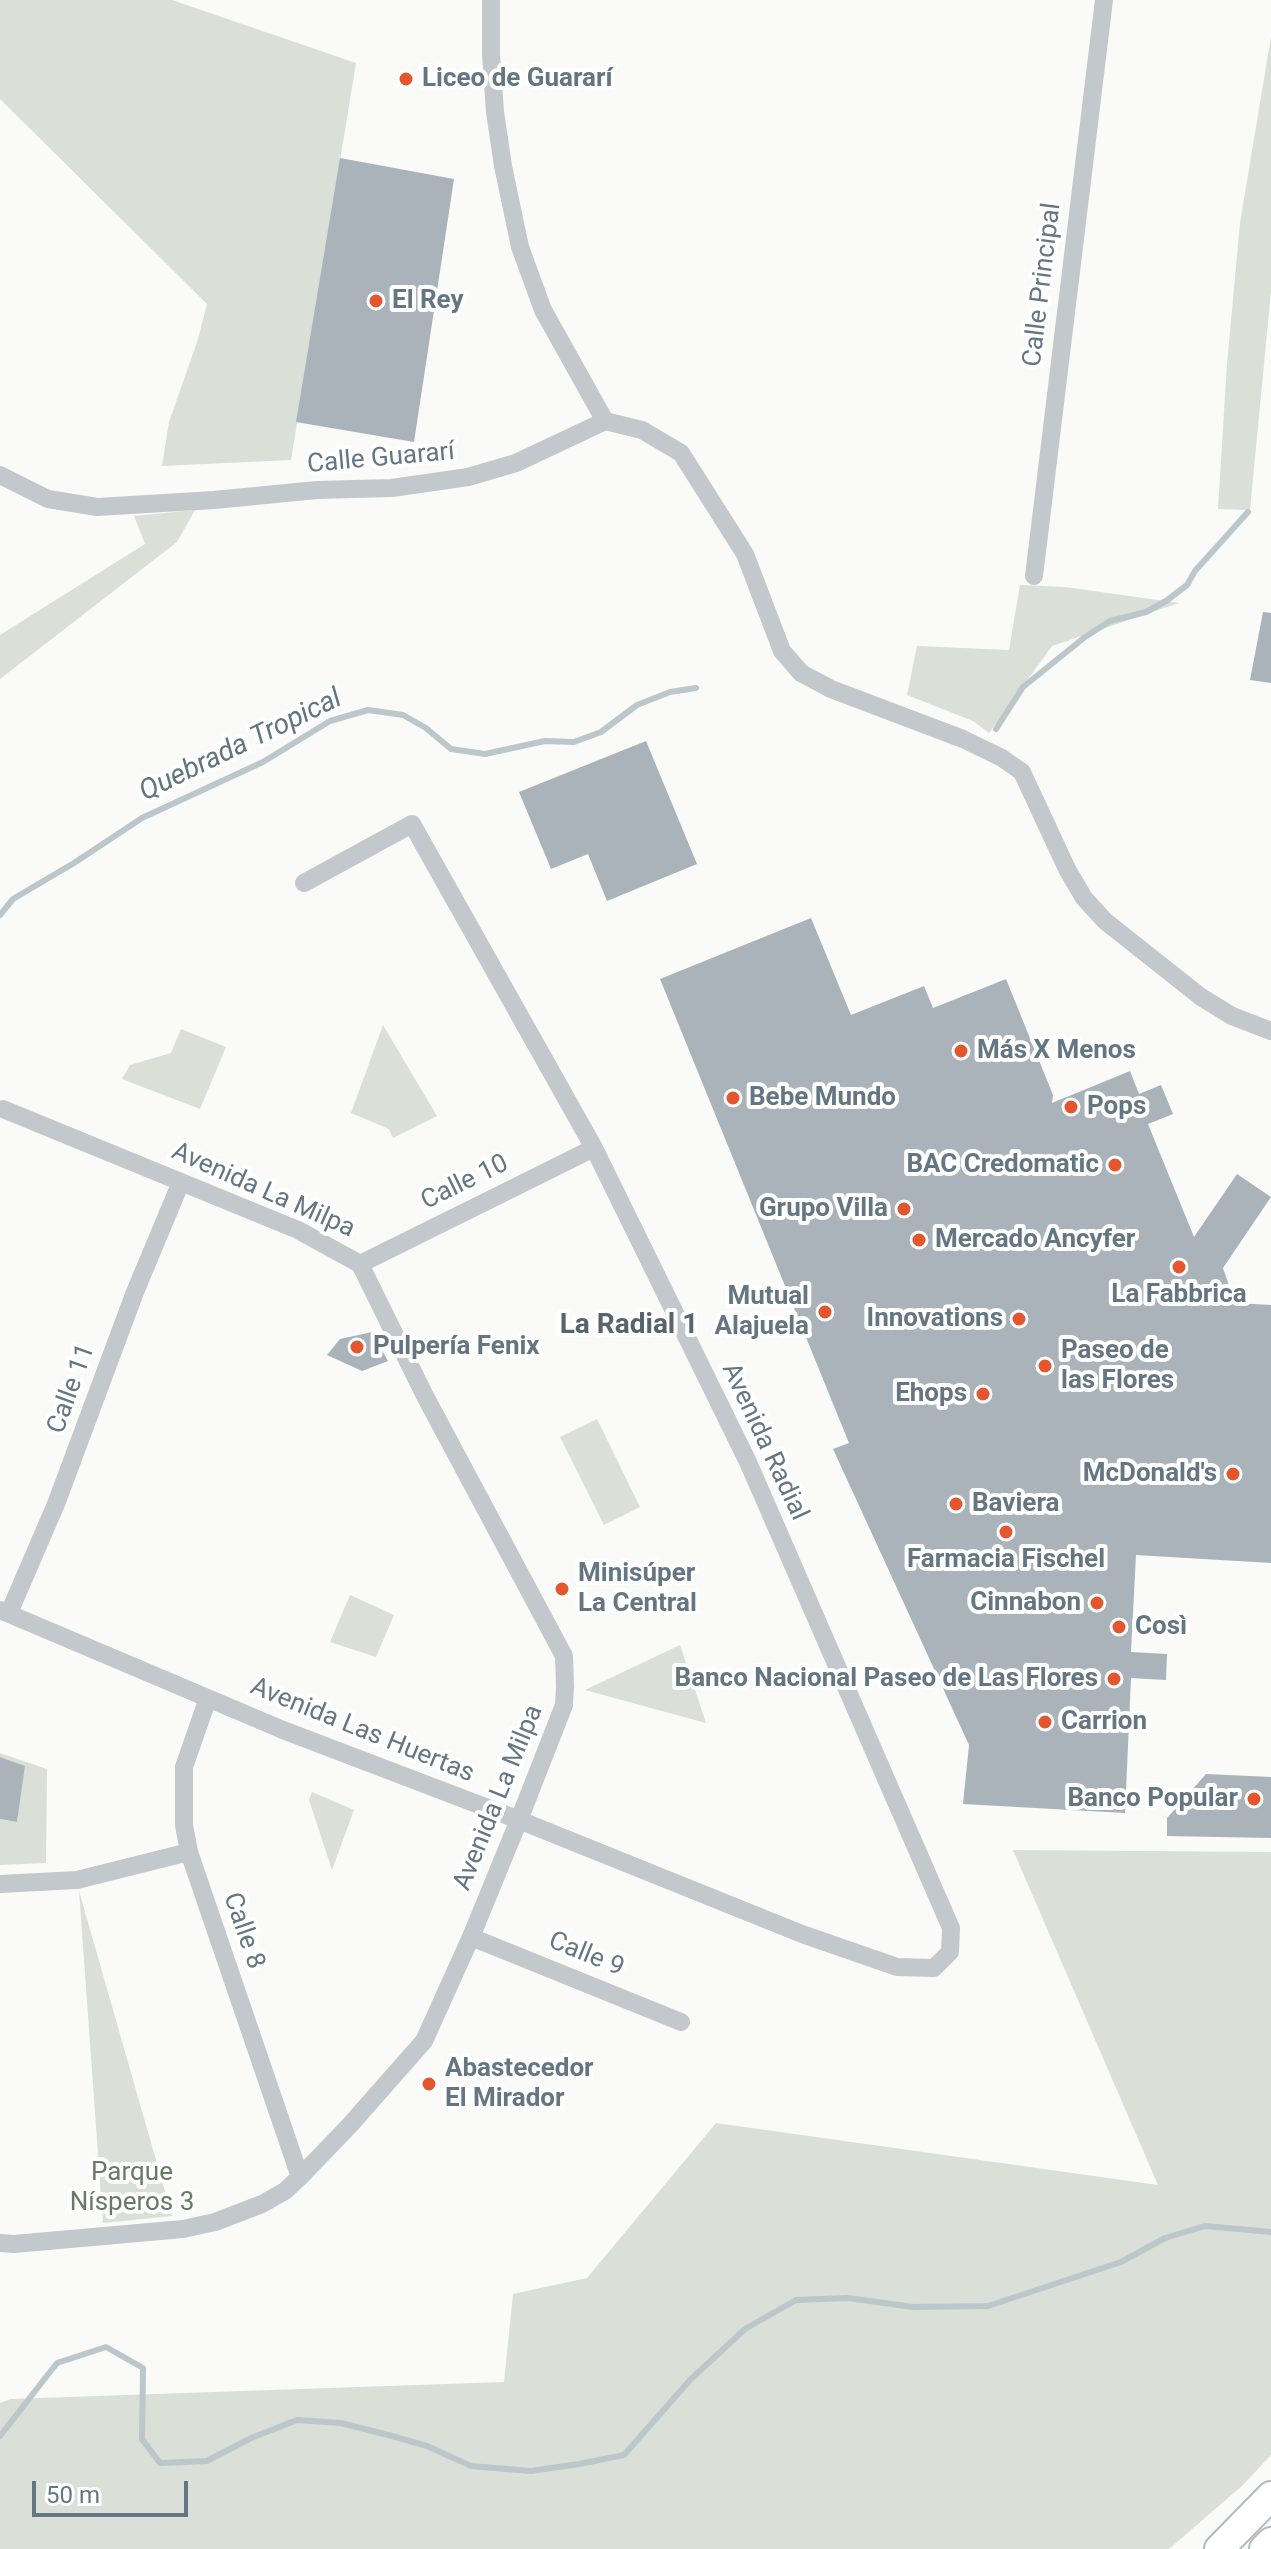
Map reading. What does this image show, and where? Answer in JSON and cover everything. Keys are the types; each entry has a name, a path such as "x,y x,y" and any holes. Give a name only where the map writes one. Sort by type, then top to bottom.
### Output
{"main road":[{"path":"1219,2549 1271,2496"},
{"path":"1241,2549 1271,2519"},
{"path":"1264,2549 1271,2542"}],"street":[{"path":"491,0 495,112 520,247 543,310 605,421 642,430 681,453 745,554 782,651 801,673 831,689 963,739 1002,758 1022,772 1067,869 1084,898 1105,921 1201,997 1232,1016 1271,1031"},
{"name":"Calle Principal","path":"1034,576 1104,0"},
{"name":"Calle Guararí","path":"0,475 48,499 97,507 317,490 392,488 468,477 516,463 605,421"},
{"name":"Avenida Radial","path":"304,883 412,824 594,1148 748,1462 951,1928 950,1952 934,1968"},
{"name":"Avenida La Milpa","path":"0,2243 183,2229 215,2222 262,2204 285,2191 300,2177 424,2041 471,1937 564,1705 564,1656 425,1396 360,1264 298,1230 3,1109"},
{"name":"Calle 10","path":"360,1264 594,1148"},
{"name":"Calle 11","path":"4,1612 56,1504 135,1292 181,1182"},
{"name":"Avenida Las Huertas","path":"4,1612 397,1775 519,1820 802,1934 897,1967 934,1968"},
{"name":"Calle 8","path":"208,1698 184,1767 184,1825 189,1852 300,2177"},
{"path":"0,1884 77,1880 189,1852"},
{"name":"Calle 9","path":"471,1937 681,2022"}],"green space":[{"path":"0,0 172,0 356,63 291,460 162,466 169,422 207,304 0,99"},
{"path":"1271,37 1271,291 1250,510 1218,509 1240,223"},
{"path":"195,510 177,542 0,679 0,635 145,544 134,516"},
{"path":"1020,585 1065,587 1179,603 1052,646 989,733 973,721 907,695 917,646 1009,650"},
{"path":"383,1025 437,1116 393,1138 389,1129 351,1113"},
{"path":"181,1029 226,1047 200,1109 122,1079 130,1065 171,1053"},
{"path":"597,1419 640,1507 604,1525 560,1437"},
{"path":"350,1595 394,1615 376,1657 330,1642"},
{"path":"680,1645 706,1723 585,1690"},
{"path":"0,1753 47,1769 46,1863 0,1865 0,1819 17,1822 24,1766 0,1757"},
{"path":"312,1792 354,1810 332,1870 309,1800"},
{"path":"1013,1850 1271,1852 1271,2455 1243,2485 1169,2549 0,2549 0,2403 11,2399 504,2382 513,2294 587,2278 716,2123 1158,2185"},
{"name":"Parque Nísperos 3","path":"79,1891 172,2216 103,2223"}],"building":[{"name":"El Rey","path":"340,158 454,179 414,442 296,422"},
{"path":"1263,612 1271,613 1271,683 1250,680"},
{"path":"646,741 697,864 607,901 588,854 551,869 519,792"},
{"name":"Paseo de las Flores","path":"811,918 851,1015 924,986 933,1008 1006,979 1053,1095 1052,1103 1130,1071 1139,1094 1161,1085 1173,1114 1148,1124 1194,1237 1237,1174 1271,1197 1223,1268 1235,1303 1271,1305 1271,1563 1136,1555 1131,1652 1167,1654 1166,1680 1131,1678 1125,1813 963,1804 969,1745 833,1449 849,1443 660,979"},
{"name":"Pulpería Fenix","path":"372,1332 388,1361 362,1371 327,1355 340,1339"},
{"path":"0,1757 25,1766 17,1822 0,1819"},
{"path":"1206,1774 1271,1777 1271,1838 1167,1836 1167,1818"}],"waterway":[{"name":"Quebrada Tropical","path":"996,729 1023,687 1085,637 1110,621 1146,612 1187,585 1195,571 1248,512"},
{"name":"Quebrada Tropical","path":"0,915 13,899 142,818 263,762 330,721 368,710 403,715 426,728 451,749 485,754 545,741 574,742 601,732 637,705 670,692 696,688"},
{"path":"0,2436 57,2363 106,2347 143,2368 142,2439 160,2463 207,2461 251,2438 297,2420 341,2423 392,2436 427,2446 471,2466 531,2471 579,2464 624,2455 690,2380 745,2329 796,2300 848,2298 913,2307 988,2306 1121,2262 1165,2238 1205,2226 1271,2232"}],"place":[{"name":"Liceo de Guararí","path":"406,79"},
{"name":"El Rey","path":"376,301"},
{"name":"Más X Menos","path":"961,1051"},
{"name":"Bebe Mundo","path":"733,1098"},
{"name":"Pops","path":"1071,1107"},
{"name":"BAC Credomatic","path":"1115,1165"},
{"name":"Grupo Villa","path":"904,1209"},
{"name":"Mercado Ancyfer","path":"919,1240"},
{"name":"La Fabbrica","path":"1179,1267"},
{"name":"Mutual Alajuela","path":"825,1312"},
{"name":"Innovations","path":"1019,1319"},
{"name":"Pulpería Fenix","path":"357,1347"},
{"name":"Paseo de las Flores","path":"1045,1366"},
{"name":"Ehops","path":"983,1394"},
{"name":"McDonald's","path":"1233,1474"},
{"name":"Baviera","path":"956,1504"},
{"name":"Farmacia Fischel","path":"1006,1532"},
{"name":"Minisúper La Central","path":"562,1589"},
{"name":"Cinnabon","path":"1097,1603"},
{"name":"Così","path":"1119,1627"},
{"name":"Banco Nacional Paseo de Las Flores","path":"1114,1679"},
{"name":"Carrion","path":"1045,1722"},
{"name":"Banco Popular","path":"1254,1799"},
{"name":"Abastecedor El Mirador","path":"429,2084"}],"district":[{"name":"La Radial 1","path":"629,1326"}]}
